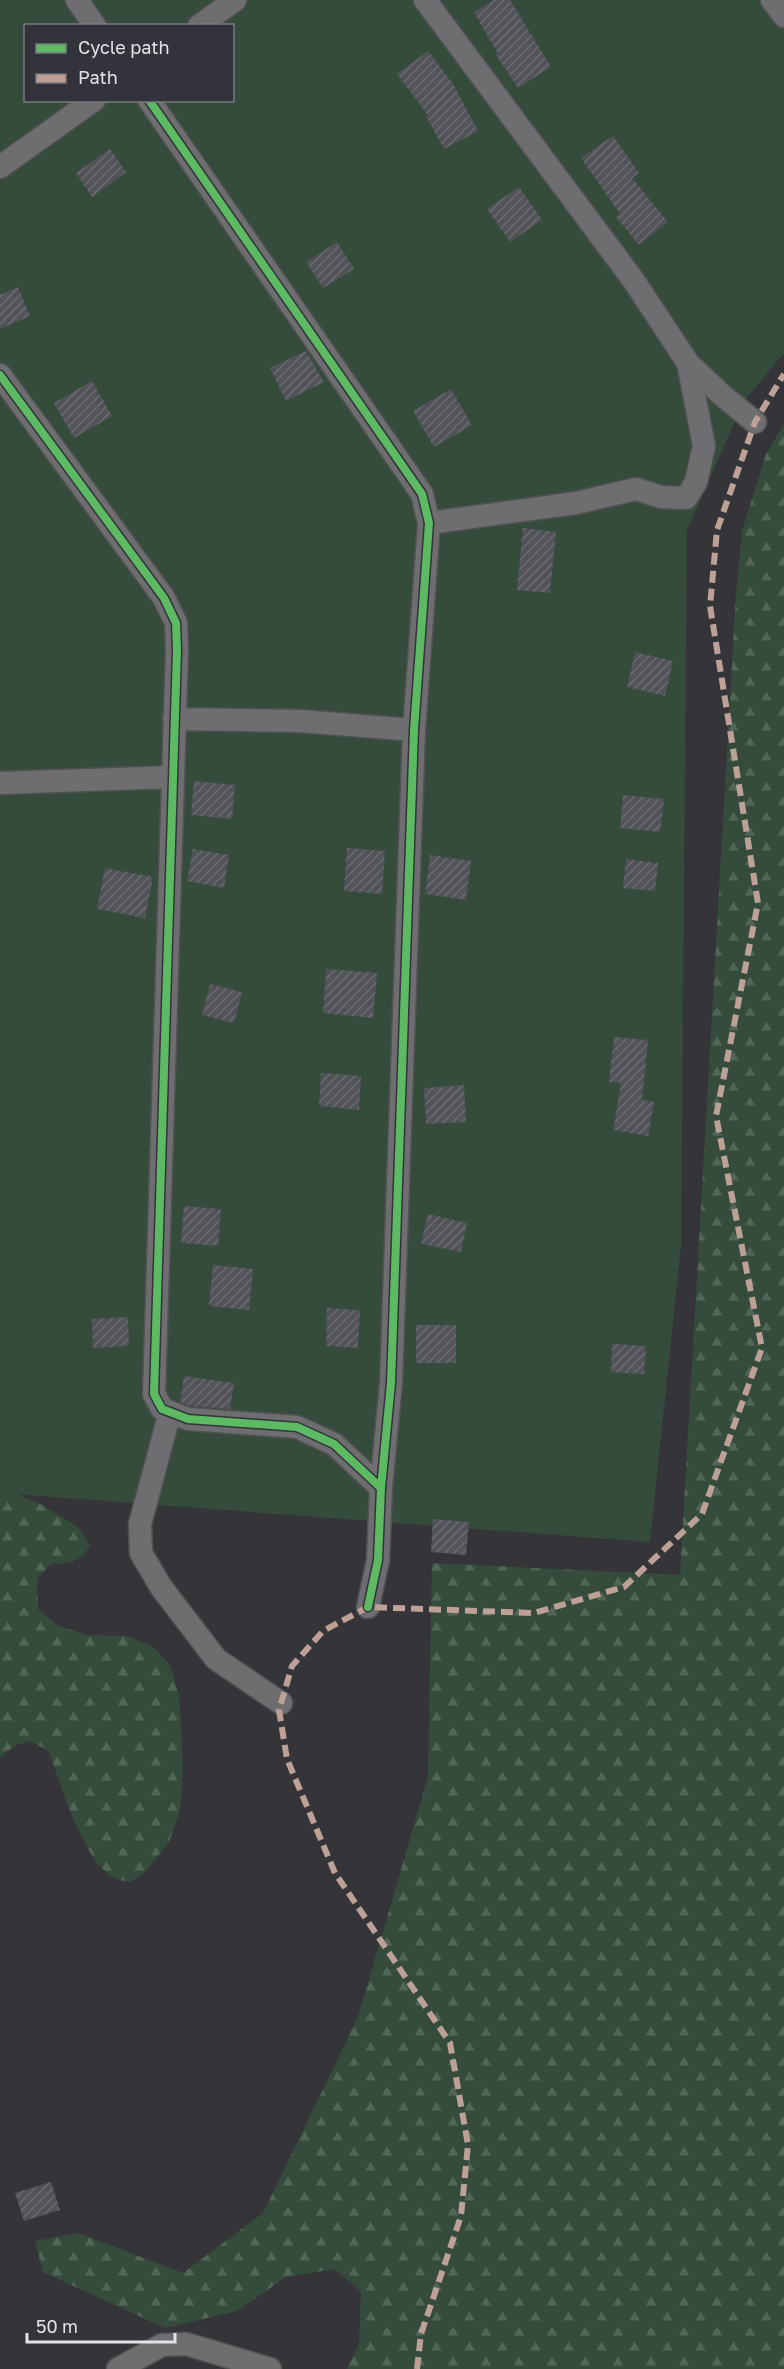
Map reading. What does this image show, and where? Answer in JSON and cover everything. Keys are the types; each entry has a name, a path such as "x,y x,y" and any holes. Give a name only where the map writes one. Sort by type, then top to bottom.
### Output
{"street":[{"path":"77,0 94,24"},
{"path":"202,24 235,0"},
{"path":"425,0 634,281 688,363 755,422"},
{"path":"772,0 784,16"},
{"path":"0,168 91,102"},
{"path":"150,102 422,494 429,523 414,730 391,1383 381,1488 378,1560 368,1607"},
{"path":"429,523 576,503 636,489 661,497 686,498 696,482 704,446 688,363"},
{"path":"0,375 164,598 176,623 154,1394 162,1408 188,1419 297,1428 334,1444 381,1488"},
{"path":"174,719 300,721 414,730"},
{"path":"0,783 173,777"},
{"path":"170,1412 140,1524 141,1554 161,1587 216,1659 281,1703"},
{"path":"118,2369 162,2345 186,2344 270,2369"}],"green space":[{"path":"0,0 784,0 784,353 744,401 687,530 681,1246 650,1542 0,1493"},
{"path":"784,424 784,2369 347,2369 359,2344 361,2292 335,2269 286,2277 237,2311 165,2328 43,2272 35,2241 78,2233 183,2273 263,2213 358,2017 428,1777 432,1563 680,1575 736,594 742,531 766,454"},
{"path":"0,1487 42,1505 78,1527 90,1545 78,1559 51,1564 37,1579 38,1609 57,1625 86,1635 127,1636 152,1646 170,1665 179,1695 183,1767 180,1811 169,1842 145,1872 130,1882 116,1879 104,1871 94,1858 75,1822 49,1751 30,1741 16,1745 0,1757"}],"building":[{"path":"494,0 510,0 551,67 518,88 496,55 498,54 474,12"},
{"path":"428,51 453,84 478,131 444,149 426,116 428,115 397,74"},
{"path":"613,136 639,173 632,178 668,222 639,245 616,217 620,214 581,158"},
{"path":"110,149 126,172 92,197 76,173"},
{"path":"519,187 542,220 510,242 487,209"},
{"path":"337,242 354,269 323,288 306,262"},
{"path":"18,287 30,316 0,329 0,295"},
{"path":"306,351 324,382 286,401 270,368"},
{"path":"92,381 112,416 74,438 54,403"},
{"path":"451,389 472,425 434,447 413,411"},
{"path":"523,528 556,532 550,593 517,590"},
{"path":"635,652 673,661 665,696 627,687"},
{"path":"194,781 235,785 232,819 191,815"},
{"path":"623,795 664,799 660,832 620,828"},
{"path":"347,848 385,851 382,894 344,891"},
{"path":"193,849 229,855 224,888 187,881"},
{"path":"430,855 471,861 466,900 425,894"},
{"path":"626,859 658,863 655,891 623,888"},
{"path":"105,868 153,877 145,918 97,909"},
{"path":"326,969 377,973 373,1018 323,1013"},
{"path":"210,984 242,992 234,1023 202,1015"},
{"path":"614,1037 648,1040 642,1100 654,1102 648,1136 613,1130 621,1083 609,1082"},
{"path":"321,1073 361,1076 359,1110 319,1106"},
{"path":"464,1085 466,1122 426,1124 424,1088"},
{"path":"184,1206 221,1209 218,1246 181,1243"},
{"path":"428,1214 467,1223 461,1252 421,1244"},
{"path":"213,1265 253,1269 249,1310 209,1306"},
{"path":"327,1308 360,1310 358,1348 326,1346"},
{"path":"128,1317 129,1346 93,1348 92,1319"},
{"path":"416,1325 456,1325 456,1363 416,1363"},
{"path":"612,1344 646,1346 644,1374 611,1372"},
{"path":"184,1376 234,1383 230,1409 191,1406 180,1402"},
{"path":"433,1519 469,1522 466,1555 431,1552"},
{"path":"51,2182 60,2210 24,2221 15,2193"}],"marked path":[{"path":"417,2369 421,2334 461,2216 468,2145 450,2043 335,1873 287,1759 279,1710 292,1666 323,1631 368,1607 534,1613 624,1587 702,1514 762,1348 716,1116 758,903 710,606 717,530 755,422 784,374"}],"cycle path":[{"path":"150,102 422,494 429,523 414,730 391,1383 381,1488 378,1560 368,1607"},
{"path":"0,375 164,598 176,623 154,1394 162,1409 188,1419 297,1427 334,1444 381,1488"}]}
